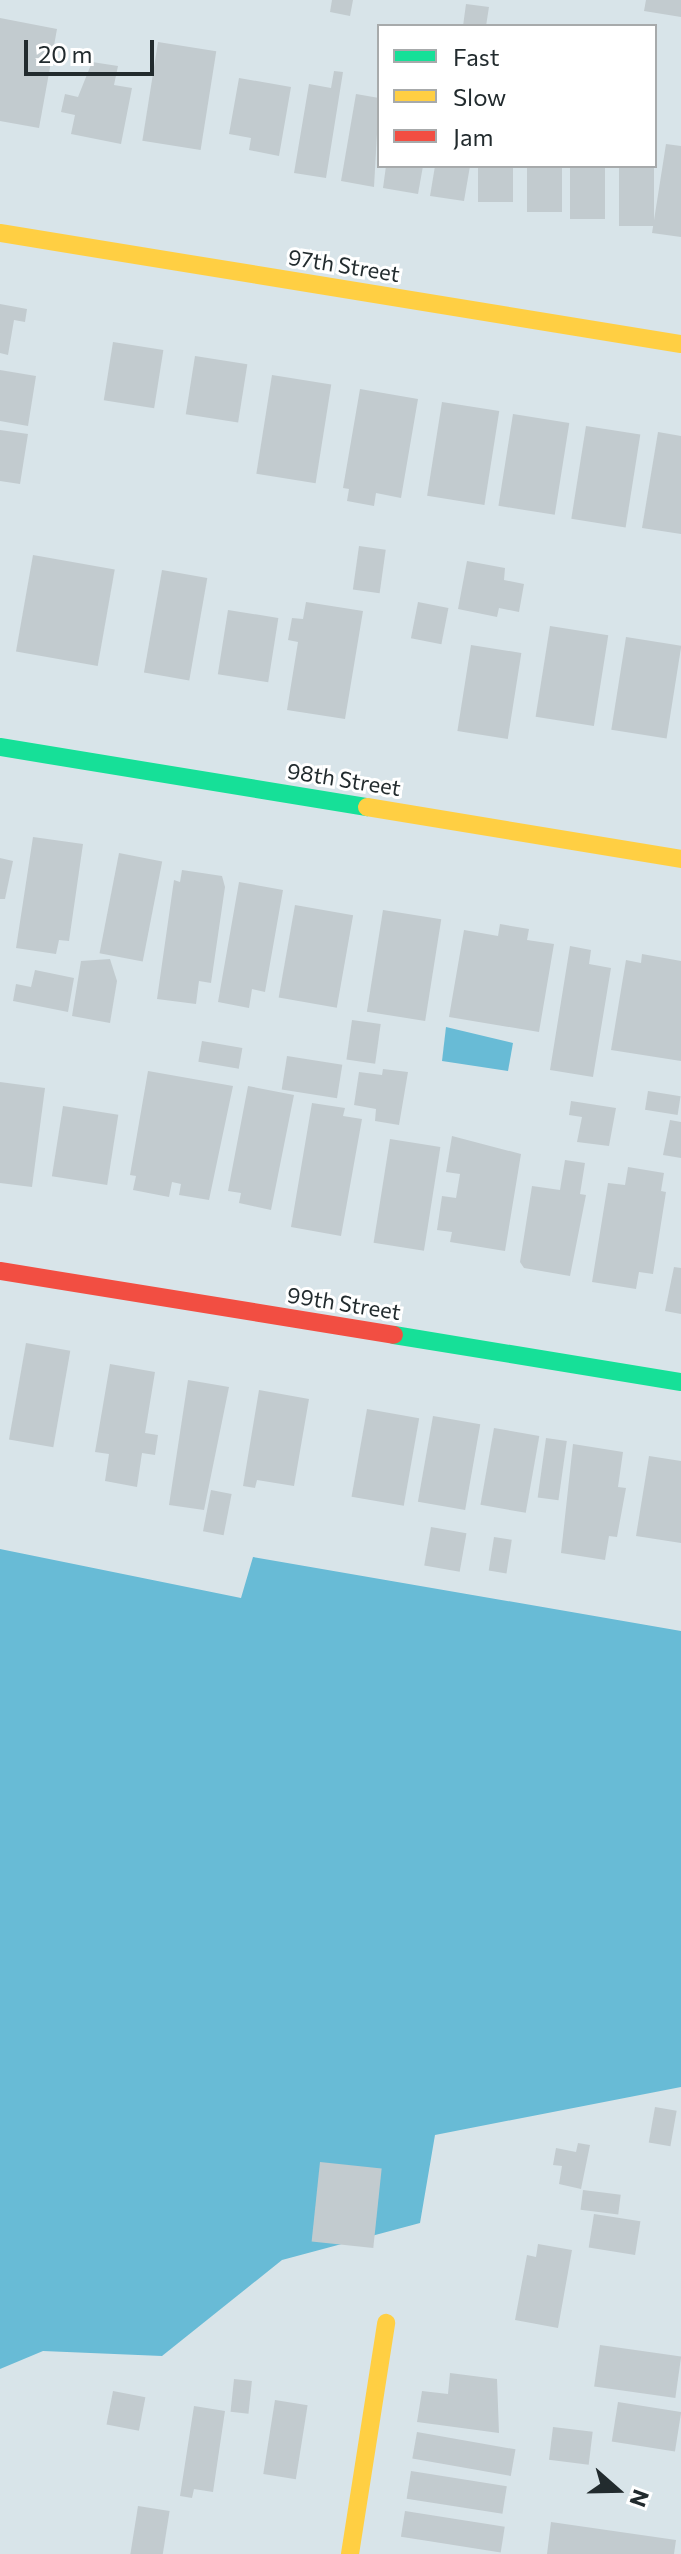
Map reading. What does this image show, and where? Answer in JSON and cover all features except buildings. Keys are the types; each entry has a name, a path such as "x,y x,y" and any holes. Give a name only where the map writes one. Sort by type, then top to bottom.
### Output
{"street":[{"name":"97th Street","path":"0,233 681,344"},
{"name":"98th Street","path":"0,747 681,859"},
{"name":"99th Street","path":"0,1271 681,1382"},
{"path":"350,2554 386,2323"}],"water":[{"path":"446,1027 513,1043 508,1071 442,1061"},
{"path":"0,1549 241,1598 253,1557 681,1631 681,2087 435,2135 420,2223 282,2260 162,2356 43,2351 0,2369"}],"traffic: fast":[{"path":"0,747 367,807"},
{"path":"394,1335 681,1382"}],"traffic: slow":[{"path":"0,233 681,344"},
{"path":"367,807 681,859"},
{"path":"350,2554 386,2323"}],"traffic: jam":[{"path":"0,1271 394,1335"}]}
